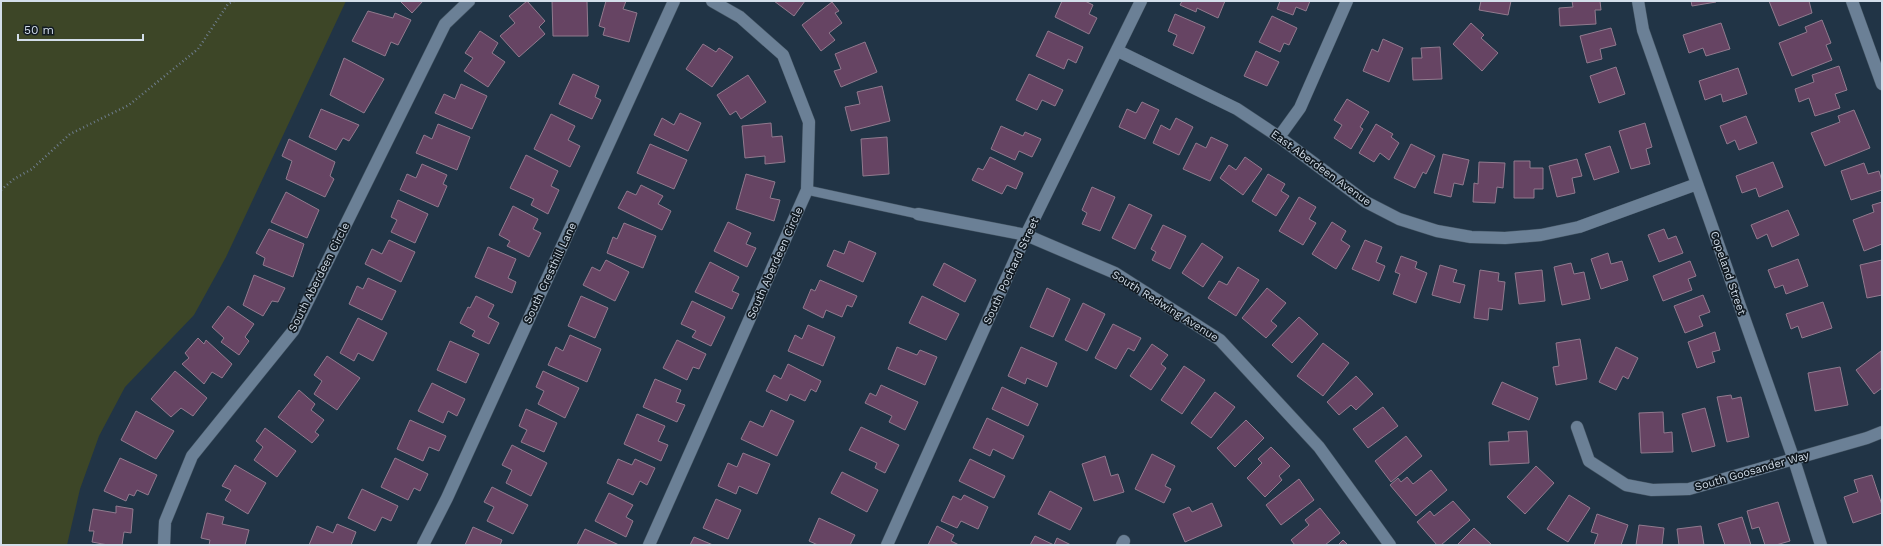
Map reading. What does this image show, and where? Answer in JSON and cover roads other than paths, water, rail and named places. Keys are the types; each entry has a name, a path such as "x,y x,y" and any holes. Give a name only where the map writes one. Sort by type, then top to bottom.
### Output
{"street":[{"name":"South Aberdeen Circle","path":"164,545 164,522 192,456 293,331 445,24 469,1"},
{"name":"South Cresthill Lane","path":"423,545 447,498 674,1"},
{"name":"South Aberdeen Circle","path":"649,545 807,190 809,122 783,55 740,17 712,1"},
{"name":"South Pochard Street","path":"887,545 1026,235 1118,51 1141,1"},
{"path":"1279,137 1300,108 1347,1"},
{"name":"Copeland Street","path":"1638,1 1643,30 1794,460 1821,545"},
{"path":"1852,1 1882,84"},
{"name":"East Aberdeen Avenue","path":"1118,51 1237,109 1279,137 1366,202 1399,218 1437,231 1471,237 1505,238 1534,235 1579,227 1697,184"},
{"name":"South Redwing Avenue","path":"918,214 1026,235 1115,273 1220,340 1319,447 1390,545"},
{"name":"South Goosander Way","path":"1577,427 1589,461 1626,485 1652,490 1689,489 1794,460 1868,438 1882,432"}],"lane":[{"name":"South Redwing Avenue","path":"807,190 918,214"}]}
